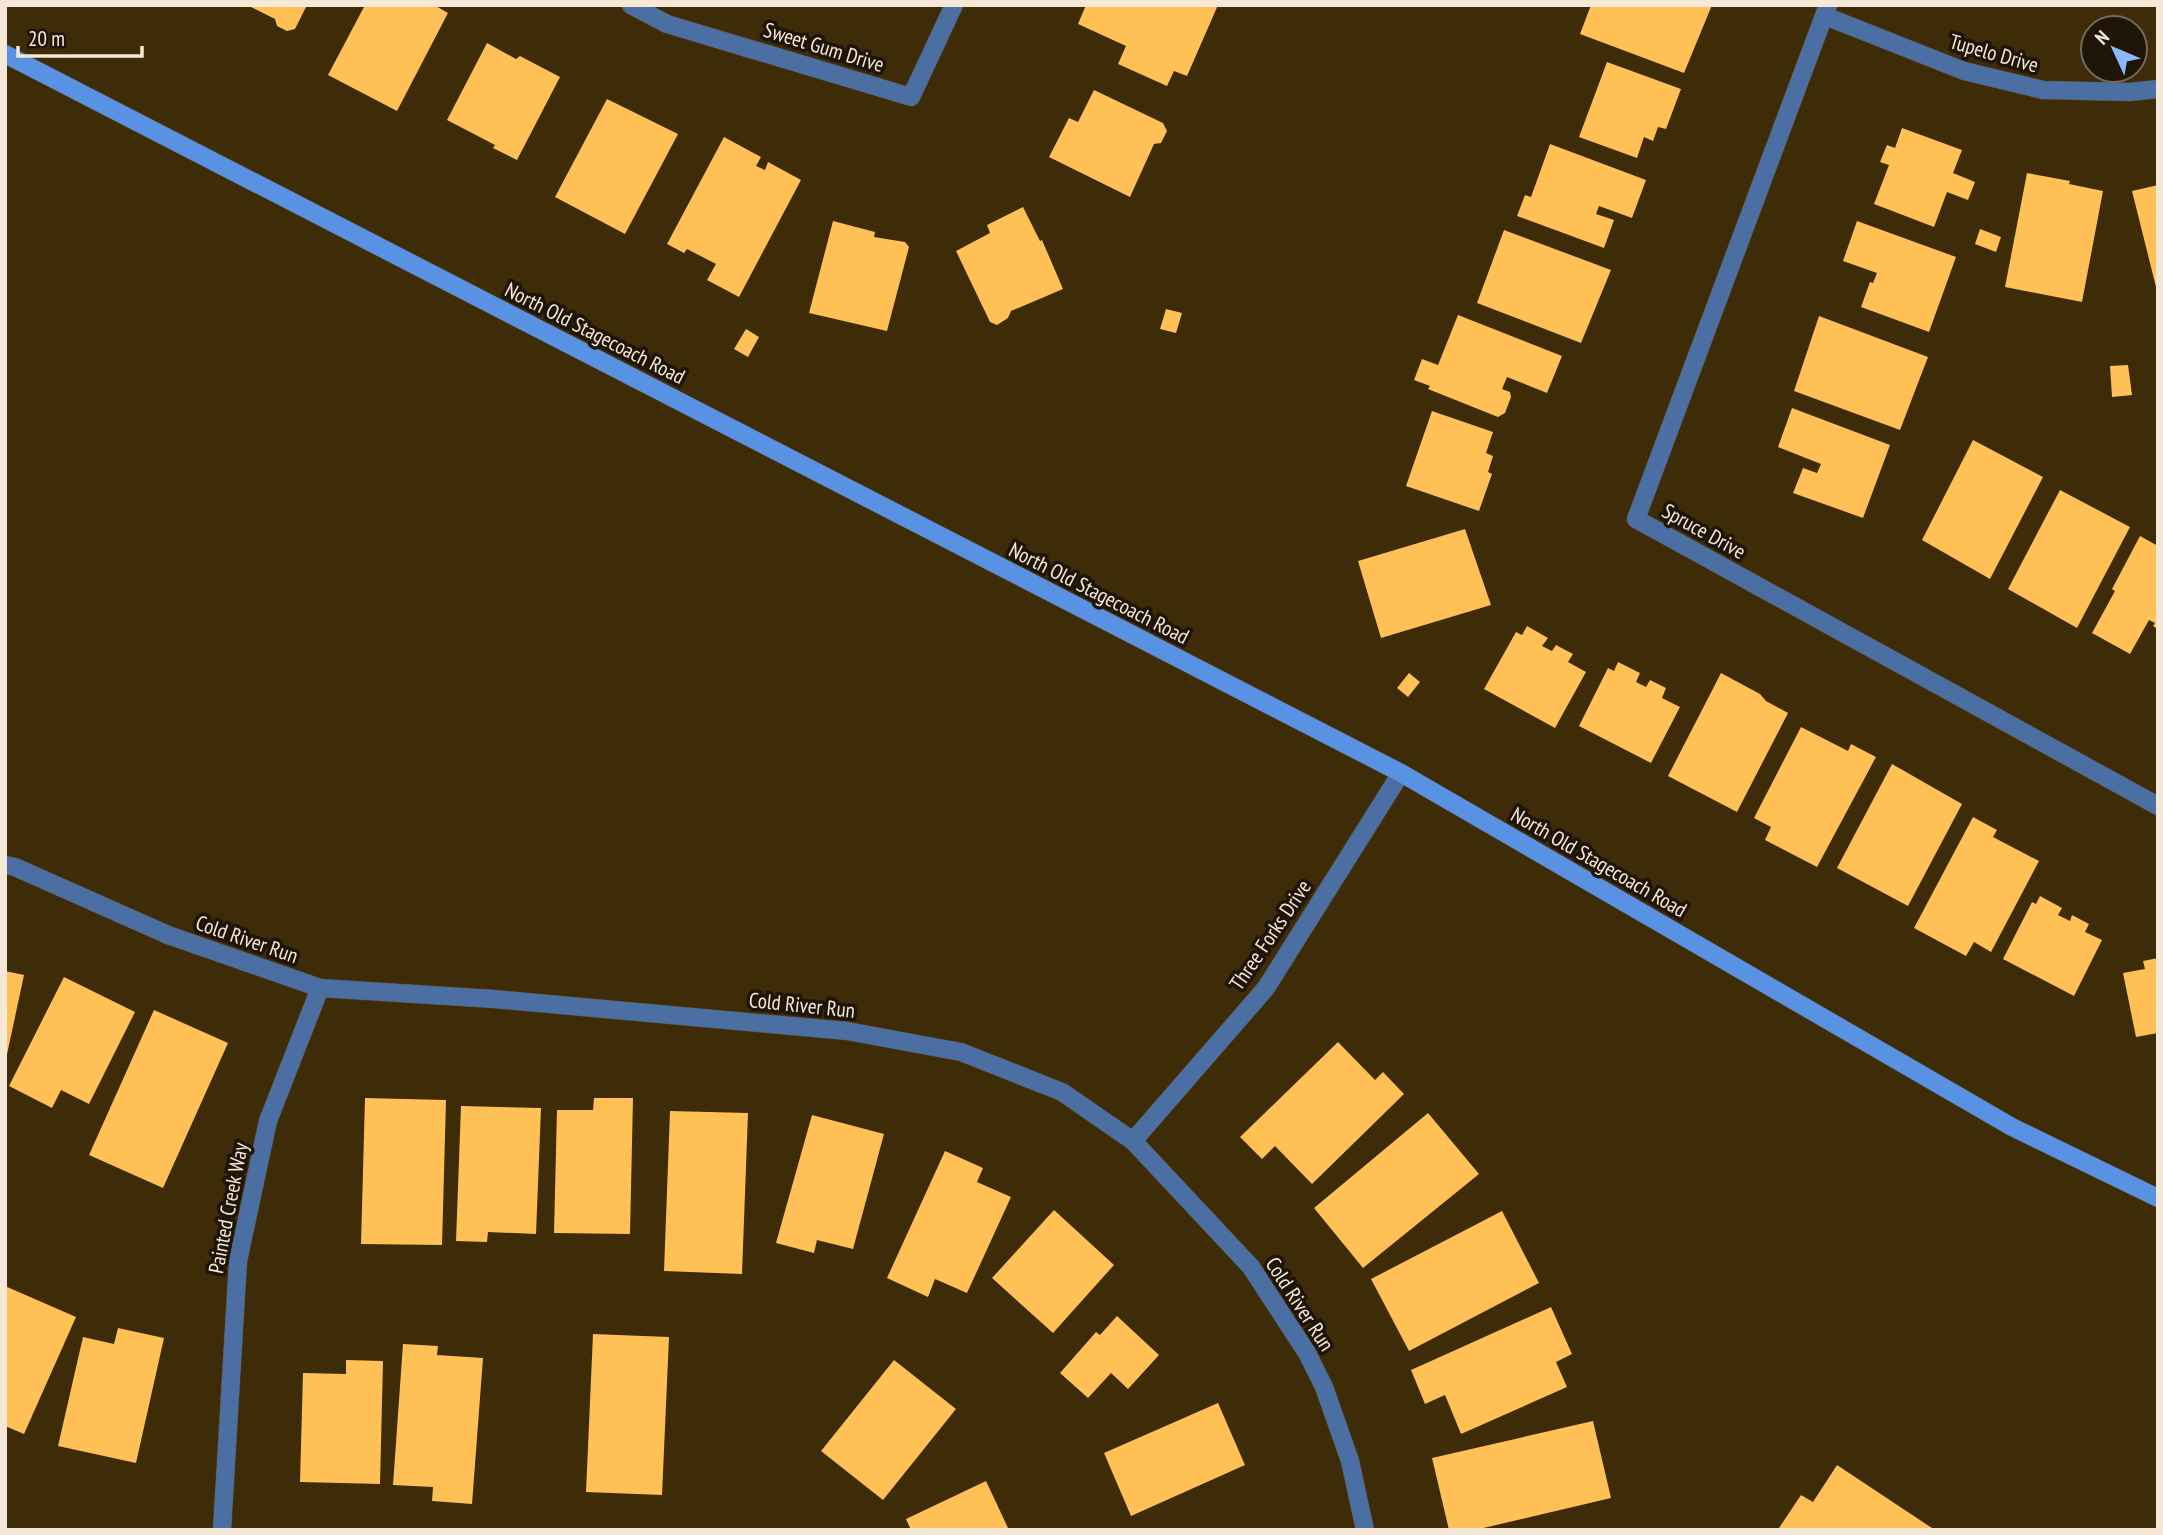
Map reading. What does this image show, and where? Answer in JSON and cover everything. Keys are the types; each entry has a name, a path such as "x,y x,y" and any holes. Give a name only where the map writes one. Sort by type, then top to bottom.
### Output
{"street":[{"name":"Sweet Gum Drive","path":"631,5 667,24 911,97 954,5"},
{"name":"Tupelo Drive","path":"1827,10 1964,72 2043,90 2130,92 2158,89"},
{"name":"Spruce Drive","path":"1827,10 1636,519 2158,806"},
{"name":"North Old Stagecoach Road","path":"5,54 1401,774 2012,1127 2158,1198"},
{"name":"Three Forks Drive","path":"1133,1142 1266,988 1401,774"},
{"name":"Cold River Run","path":"5,865 15,866 168,935 320,988 494,999 847,1031 961,1052 1062,1092 1133,1142 1251,1266 1307,1353 1324,1387 1350,1461 1365,1530"},
{"name":"Painted Creek Way","path":"222,1530 238,1261 268,1121 320,988"}],"building":[{"path":"247,5 307,5 295,29 287,31 277,26 275,19"},
{"path":"365,5 434,5 448,13 397,111 328,75"},
{"path":"1086,5 1218,5 1187,76 1174,71 1167,86 1118,64 1126,46 1078,24"},
{"path":"1591,5 1712,5 1684,73 1580,34"},
{"path":"487,43 516,59 520,56 560,77 517,160 493,148 495,145 447,120"},
{"path":"1607,62 1681,89 1666,129 1658,127 1653,141 1644,137 1637,158 1579,137"},
{"path":"1094,90 1163,123 1167,131 1161,143 1154,144 1130,197 1049,157 1069,118 1078,122"},
{"path":"607,99 678,134 625,234 555,197"},
{"path":"1902,128 1962,150 1953,173 1975,182 1968,200 1947,192 1934,227 1874,204 1889,165 1880,162 1887,145 1895,148"},
{"path":"724,137 761,157 756,166 765,170 768,162 801,180 739,297 707,280 716,264 687,249 684,253 667,244"},
{"path":"1550,144 1646,180 1632,218 1599,206 1596,214 1614,220 1604,248 1517,216 1525,195 1531,197"},
{"path":"2027,173 2070,181 2069,184 2103,191 2082,302 2005,287"},
{"path":"2158,185 2158,291 2157,291 2132,191"},
{"path":"1023,207 1040,241 1042,240 1063,289 1011,311 1008,318 997,325 990,322 956,251 990,233 987,225"},
{"path":"833,221 875,232 874,237 905,242 909,247 887,331 809,313"},
{"path":"1857,221 1956,257 1929,332 1861,307 1870,282 1873,283 1877,273 1843,261"},
{"path":"1980,229 2001,237 1996,252 1975,244"},
{"path":"1504,230 1611,270 1581,343 1477,303"},
{"path":"1166,309 1182,313 1176,333 1160,329"},
{"path":"1458,315 1562,356 1547,393 1507,377 1502,389 1510,392 1511,397 1505,413 1498,417 1428,389 1430,386 1414,380 1422,359 1438,365"},
{"path":"1819,316 1928,357 1900,430 1794,391"},
{"path":"746,329 759,337 748,357 734,349"},
{"path":"2128,365 2132,395 2112,397 2110,366"},
{"path":"1792,408 1890,445 1863,518 1793,493 1803,468 1817,473 1821,464 1778,447"},
{"path":"1432,411 1493,432 1486,453 1493,456 1488,472 1492,474 1479,511 1406,486"},
{"path":"1973,440 2043,477 1990,579 1922,540"},
{"path":"2060,490 2130,527 2077,628 2008,589"},
{"path":"1465,529 1491,605 1381,638 1358,561"},
{"path":"2140,536 2158,546 2158,629 2153,626 2155,623 2149,620 2130,654 2092,633"},
{"path":"1527,626 1548,638 1542,646 1552,651 1556,645 1573,654 1568,662 1586,672 1555,728 1484,689 1516,632 1522,635"},
{"path":"1618,662 1640,673 1636,682 1646,687 1650,680 1666,688 1662,698 1680,707 1651,763 1579,726 1608,668 1614,671"},
{"path":"1409,673 1420,682 1408,697 1397,688"},
{"path":"1721,673 1788,713 1737,812 1668,776"},
{"path":"1801,727 1848,751 1851,744 1876,757 1817,867 1765,840 1771,827 1754,818"},
{"path":"1892,764 1962,804 1908,906 1837,868"},
{"path":"1973,817 1997,830 1993,837 2039,861 1991,952 1974,942 1966,956 1914,928"},
{"path":"2040,896 2062,908 2058,915 2070,921 2072,915 2089,924 2085,932 2102,940 2074,996 2003,959 2032,902 2036,904"},
{"path":"2158,958 2158,1033 2136,1037 2123,973 2145,969 2143,961"},
{"path":"5,971 24,975 6,1059 5,1059"},
{"path":"64,977 135,1012 89,1104 61,1090 52,1108 9,1086"},
{"path":"154,1010 228,1043 163,1188 89,1155"},
{"path":"1338,1042 1375,1080 1383,1072 1404,1094 1312,1184 1275,1146 1262,1159 1240,1137"},
{"path":"365,1098 446,1100 442,1245 361,1244"},
{"path":"594,1098 633,1098 630,1234 554,1233 557,1110 593,1110"},
{"path":"461,1106 541,1108 536,1234 488,1232 487,1242 456,1241"},
{"path":"670,1111 748,1113 742,1274 664,1271"},
{"path":"1428,1113 1479,1174 1363,1268 1314,1208"},
{"path":"812,1115 884,1134 853,1249 817,1240 814,1253 776,1243"},
{"path":"945,1151 983,1168 977,1182 1011,1197 967,1293 935,1279 928,1297 887,1278"},
{"path":"1054,1210 1114,1265 1053,1333 992,1278"},
{"path":"1502,1211 1539,1283 1409,1351 1371,1279"},
{"path":"5,1286 76,1317 24,1434 5,1426"},
{"path":"1551,1307 1572,1354 1556,1362 1567,1387 1461,1434 1445,1395 1425,1404 1411,1370"},
{"path":"1117,1316 1159,1355 1128,1389 1111,1373 1088,1398 1060,1373 1096,1332 1100,1335"},
{"path":"118,1328 164,1338 136,1463 58,1446 83,1337 114,1344"},
{"path":"593,1334 669,1337 662,1495 586,1492"},
{"path":"403,1344 438,1346 437,1355 483,1358 472,1504 432,1501 433,1487 393,1485"},
{"path":"346,1360 383,1361 380,1484 300,1482 303,1373 346,1374"},
{"path":"894,1360 956,1409 883,1500 821,1451"},
{"path":"1218,1403 1245,1465 1131,1516 1104,1453"},
{"path":"1593,1421 1611,1498 1475,1530 1449,1530 1432,1458"},
{"path":"1837,1465 1935,1530 1779,1528 1801,1495 1813,1502"},
{"path":"986,1481 1009,1530 911,1530 906,1519"}]}
